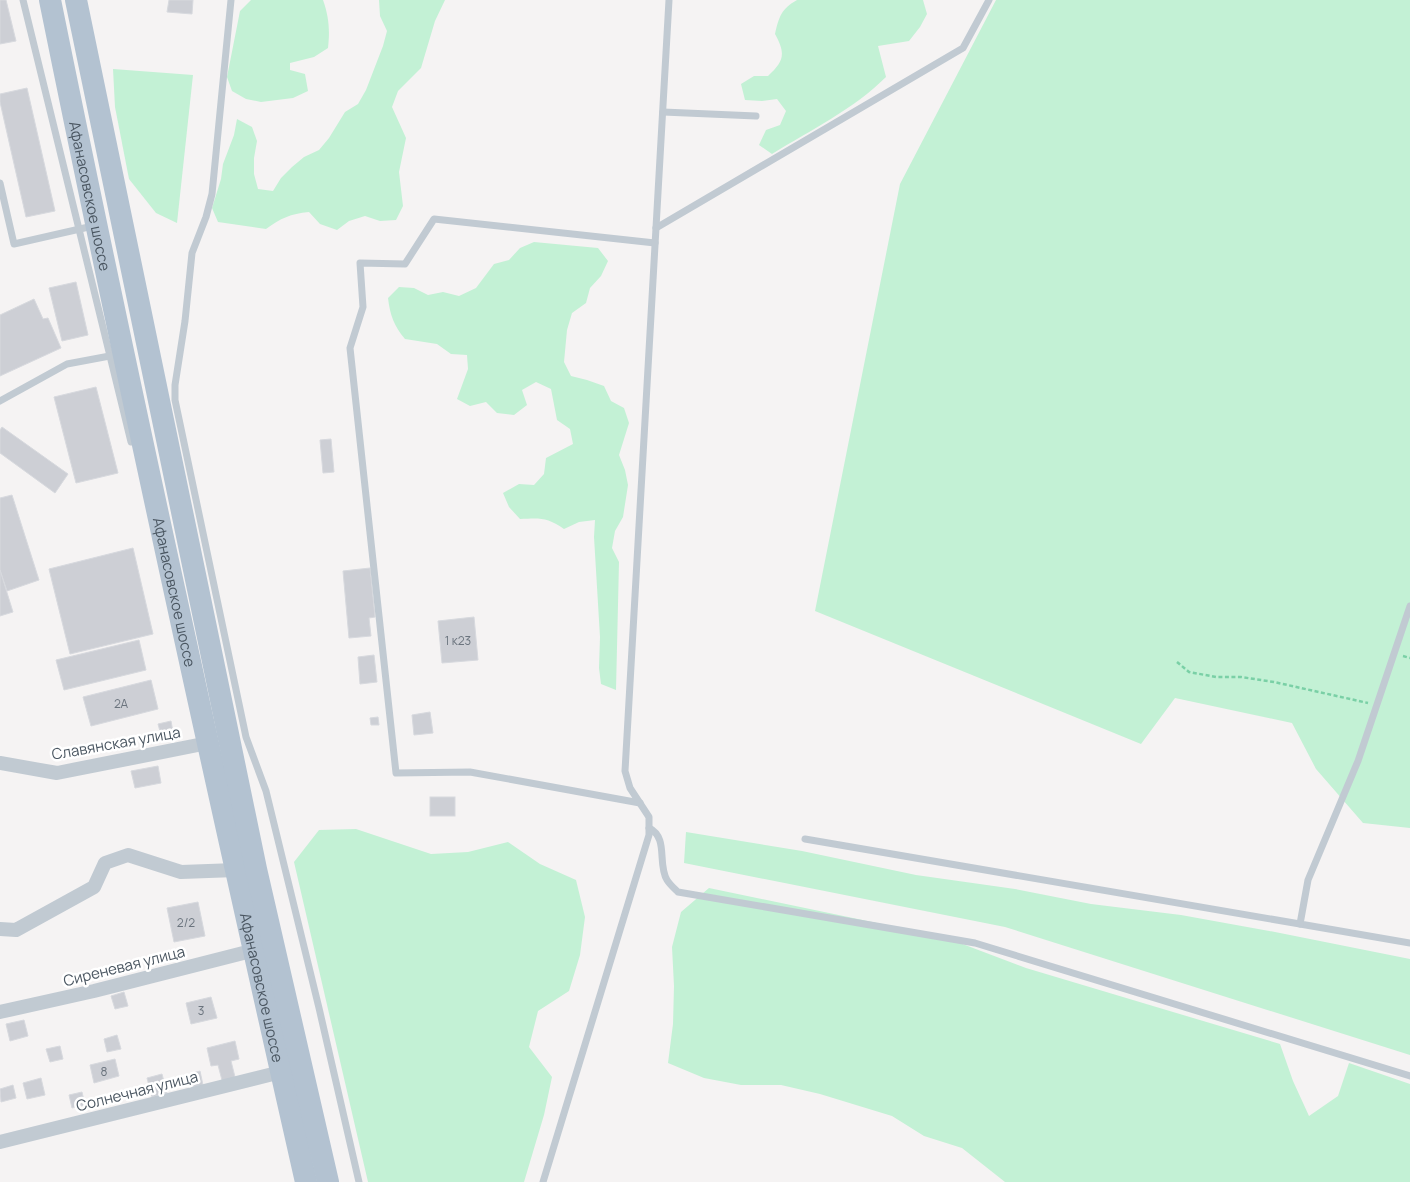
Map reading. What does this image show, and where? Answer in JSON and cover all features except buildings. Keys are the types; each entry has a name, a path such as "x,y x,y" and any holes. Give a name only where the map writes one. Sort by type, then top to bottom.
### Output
{"main road":[{"name":"Афанасовское шоссе","path":"50,0 88,228 116,355 208,743 306,1182"},
{"name":"Афанасовское шоссе","path":"76,0 256,869 328,1182"}],"street":[{"name":"Славянская улица","path":"0,763 56,773 208,743"},
{"path":"0,929 16,930 94,887 105,863 128,854 181,872 236,870"},
{"name":"Сиреневая улица","path":"0,1012 94,992 255,950"},
{"name":"Солнечная улица","path":"0,1142 281,1072"}],"lane":[{"path":"0,183 14,244 88,228 23,0"},
{"path":"231,0 212,194 206,217 192,253 175,400 246,736 266,791 319,1008 358,1182"},
{"path":"543,1182 649,835 650,817 630,788 626,771 670,0"},
{"path":"656,228 963,48 989,0"},
{"path":"663,112 756,116"},
{"path":"640,803 470,772 396,773 350,348 363,307 360,263 405,264 434,219 655,243"},
{"path":"0,402 67,364 116,355 134,452"},
{"path":"1300,924 1308,880 1358,761 1410,606"},
{"path":"649,828 656,831 661,840 662,860 666,879 678,892 975,943 1410,1076"},
{"path":"805,839 1410,943"}],"path":[{"path":"1177,662 1189,672 1216,677 1241,677 1274,682 1377,704"}],"green space":[{"path":"251,0 323,0 327,12 328,48 314,57 290,63 290,70 305,74 308,91 293,98 261,102 246,99 232,91 227,77 240,11"},
{"path":"379,0 445,0 435,21 421,68 398,91 392,107 406,138 399,172 403,206 396,220 380,221 365,216 349,221 337,230 320,224 309,212 286,217 266,229 218,222 212,208 237,119 252,127 257,141 254,174 258,189 273,191 281,178 292,167 304,157 319,150 345,112 358,104 366,90 387,31 380,16"},
{"path":"797,0 923,0 927,14 909,41 878,46 886,77 874,89 832,119 772,154 759,145 766,130 780,125 786,111 777,99 762,101 745,100 741,84 754,76 768,76 777,66 782,57 781,47 775,34 778,23 784,10"},
{"path":"996,0 1410,0 1410,828 1363,823 1316,769 1292,723 1175,698 1141,744 815,611 900,184"},
{"path":"113,69 193,75 177,223 156,213 129,179 115,107"},
{"path":"534,242 598,248 608,261 601,276 590,288 586,303 572,313 567,330 564,362 571,376 604,386 611,401 624,408 629,423 619,455 628,485 623,517 615,531 612,548 619,562 616,690 601,684 599,668 600,637 594,537 595,520 579,522 564,529 553,522 543,519 520,519 509,507 503,493 519,484 534,485 544,474 546,458 573,444 570,429 557,420 551,389 536,382 522,390 527,405 514,415 497,413 486,402 470,406 457,399 468,369 467,355 451,354 437,344 405,339 395,325 391,315 388,298 399,287 414,288 428,295 443,292 459,296 476,288 494,264 509,260 520,248"},
{"path":"356,829 431,854 468,852 508,842 540,864 576,880 585,917 580,955 569,991 538,1011 529,1047 552,1077 544,1115 524,1182 368,1182 294,862 319,830"},
{"path":"686,832 802,851 916,875 1015,889 1091,904 1181,915 1410,959 1410,1055 1005,927 684,863"},
{"path":"709,888 944,937 1026,968 1280,1044 1293,1081 1309,1116 1338,1096 1349,1063 1410,1084 1410,1182 1005,1182 962,1148 924,1136 892,1116 820,1094 781,1085 741,1085 704,1078 668,1063 673,1024 672,947 681,912"}]}
